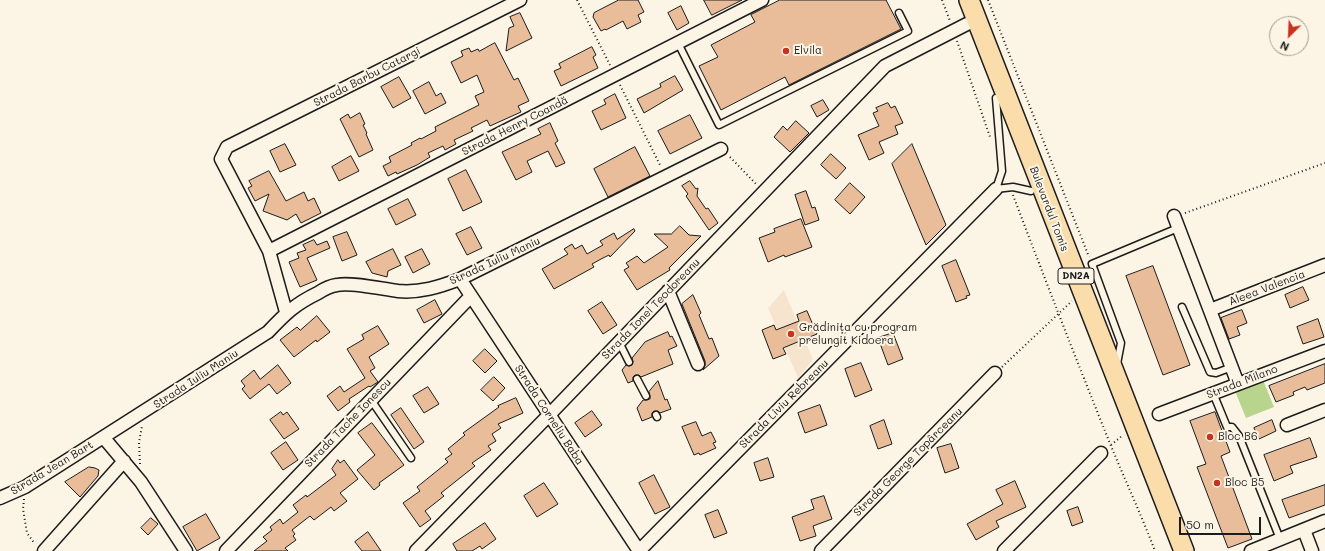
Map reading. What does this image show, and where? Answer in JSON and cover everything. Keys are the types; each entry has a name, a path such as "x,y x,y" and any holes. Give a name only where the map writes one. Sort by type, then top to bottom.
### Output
{"main road":[{"name":"Bulevardul Tomis","path":"958,0 960,27 996,98 1072,300 1117,440 1170,551"},
{"name":"Bulevardul Tomis","path":"969,0 1184,551"}],"street":[{"name":"Strada Barbu Catargi","path":"269,251 221,159 227,147 520,0"},
{"name":"Strada Henry Coandă","path":"269,251 762,0"},
{"name":"Strada Ionel Teodoreanu","path":"416,551 885,66 960,27"},
{"name":"Strada Iuliu Maniu","path":"104,438 268,332 286,312 301,301 328,288 339,284 415,292 431,289 460,279 722,149"},
{"name":"Strada Liviu Rebreanu","path":"639,551 996,189"},
{"path":"1174,216 1238,384"},
{"path":"269,251 286,312"},
{"name":"Aleea Valencia","path":"1210,310 1325,265"},
{"name":"Strada Corneliu Baba","path":"460,279 639,551"},
{"path":"668,291 698,364"},
{"name":"Strada Tache Ionescu","path":"226,551 471,296"},
{"name":"Strada Milano","path":"1159,414 1325,351"},
{"name":"Strada George Topârceanu","path":"821,551 995,374"},
{"path":"1287,425 1325,410"},
{"path":"104,438 141,482 186,551"},
{"name":"Strada Jean Bart","path":"0,498 25,487 104,438"},
{"path":"1005,550 1101,453"},
{"path":"40,548 124,461"},
{"path":"1251,551 1325,521"},
{"path":"1304,530 1312,551"}],"lane":[{"path":"678,43 719,125 908,31 899,13"},
{"name":"Strada Liviu Rebreanu","path":"996,98 1002,171 996,189"},
{"path":"996,189 1014,187 1031,191"},
{"path":"1115,376 1121,343 1092,264 1178,228"},
{"path":"1182,307 1210,372 1216,373 1232,367"},
{"path":"619,342 629,362"},
{"path":"638,379 646,396"},
{"path":"1213,393 1227,426 1232,427 1239,436 1280,539"},
{"path":"371,400 411,458"}],"path":[{"path":"577,0 666,177"},
{"path":"942,0 960,27 992,142"},
{"path":"988,0 1092,264"},
{"path":"722,149 764,192"},
{"path":"1174,216 1325,163"},
{"path":"1010,187 1058,314 1117,440 1155,551"},
{"path":"995,374 1072,300"},
{"path":"141,482 139,442 145,411"},
{"path":"1101,453 1117,440"},
{"path":"25,487 23,509 27,533 40,548"}],"shaded area":[{"name":"Grădinița cu program prelungit Kidoera","path":"784,290 813,360 798,378 768,308"}],"green space":[{"path":"1263,380 1274,407 1246,418 1235,391"}],"building":[{"path":"619,0 638,0 644,12 638,15 641,22 627,29 623,21 601,31 593,17 594,13"},
{"path":"704,0 742,0 712,15"},
{"name":"Elvila","path":"780,0 886,0 901,29 789,85 785,77 721,110 699,66 718,57 711,45 755,22 751,15"},
{"path":"681,6 689,23 677,30 668,13"},
{"path":"520,13 532,38 506,51 509,28 514,26 510,17"},
{"path":"495,43 514,80 518,78 529,101 518,106 521,112 490,126 487,120 471,128 473,131 454,140 456,144 445,150 443,146 428,153 430,157 417,165 397,174 396,172 388,176 383,166 391,162 389,157 412,145 411,143 420,138 421,139 436,131 435,127 479,105 475,96 484,92 477,75 461,83 451,62 463,56 461,51 469,48 471,52 478,49 479,51"},
{"path":"592,47 596,55 593,57 598,68 561,86 554,71 561,68 559,64"},
{"path":"675,76 683,90 644,113 637,99 661,87 660,84"},
{"path":"399,77 411,98 393,108 381,87"},
{"path":"429,82 436,96 441,93 446,103 425,114 413,91"},
{"path":"615,94 626,118 601,130 592,111 606,104 604,100"},
{"path":"823,100 829,110 817,117 811,106"},
{"path":"888,103 891,108 895,106 903,123 895,126 898,134 879,142 884,153 869,160 858,135 879,126 873,113 878,111 876,108"},
{"path":"360,113 365,124 363,125 367,133 366,134 373,150 359,157 340,119 348,114 350,118"},
{"path":"690,115 702,138 670,154 658,131"},
{"path":"796,121 809,133 790,152 774,137 783,126 787,130"},
{"path":"550,123 558,141 555,143 565,163 556,167 548,151 527,161 532,172 516,180 502,152 541,134 538,129"},
{"path":"285,144 296,165 280,172 270,151"},
{"path":"912,144 946,225 926,245 892,164"},
{"path":"635,147 650,176 608,197 594,169"},
{"path":"831,154 846,168 836,179 821,165"},
{"path":"351,156 359,171 339,181 332,167"},
{"path":"466,170 482,202 463,211 448,179"},
{"path":"269,171 286,201 304,192 308,201 314,198 321,213 301,223 296,214 287,220 263,211 269,194 255,201 248,188 252,186 249,181"},
{"path":"690,181 696,189 698,188 697,196 706,209 708,208 718,223 709,230 686,196 688,194 682,186"},
{"path":"850,183 865,197 850,214 835,200"},
{"path":"806,191 812,208 815,207 819,220 805,225 795,195"},
{"path":"408,199 416,215 396,225 388,209"},
{"path":"801,219 812,247 785,257 784,255 768,262 759,238 775,232 774,229"},
{"path":"680,226 689,235 701,236 669,268 670,270 637,290 624,270 629,267 626,263 637,256 644,263 668,247 654,234 671,234"},
{"path":"471,227 482,248 467,255 456,234"},
{"path":"634,229 635,231 610,257 609,255 592,264 594,267 554,289 542,269 568,254 564,249 572,244 575,249 582,245 587,254 603,245 600,241 614,233 617,239"},
{"path":"347,232 357,255 342,261 333,237"},
{"path":"314,240 317,245 327,241 330,248 307,258 317,280 300,287 289,262 299,258 297,253 306,250 303,245"},
{"path":"393,249 401,265 388,271 387,277 372,273 366,262"},
{"path":"422,249 430,264 413,273 405,257"},
{"path":"956,260 970,295 966,296 967,298 956,302 942,266"},
{"path":"1153,266 1190,365 1163,375 1126,276"},
{"path":"1303,287 1309,300 1290,308 1285,295"},
{"path":"693,295 701,313 699,315 709,339 712,338 719,356 703,370 705,361 682,304"},
{"path":"435,300 442,314 424,323 417,310"},
{"path":"602,302 617,325 603,334 588,311"},
{"path":"1242,310 1247,323 1237,327 1240,335 1229,339 1221,318"},
{"path":"807,311 817,334 783,348 786,354 773,359 762,330 774,325 776,330 799,321 797,315"},
{"path":"317,316 330,332 317,342 316,340 294,357 280,340 297,327 300,330"},
{"path":"1318,319 1324,337 1303,344 1297,327"},
{"path":"378,326 389,344 369,357 375,368 370,371 378,382 349,399 350,402 338,411 327,396 340,386 344,392 365,378 347,349 364,339 362,335"},
{"path":"668,332 670,337 672,336 677,346 668,350 673,364 641,377 639,375 635,375 633,377 633,381 628,383 622,370 626,365 632,365 632,358 645,342"},
{"path":"893,333 903,359 888,365 878,338"},
{"path":"485,349 497,361 485,373 473,361"},
{"path":"861,363 872,390 855,397 845,369"},
{"path":"1325,364 1325,383 1307,390 1305,387 1293,392 1294,395 1276,402 1269,386"},
{"path":"278,365 291,383 277,394 269,384 250,399 242,389 245,386 241,381 254,370 260,379"},
{"path":"494,377 505,388 493,401 481,390"},
{"path":"658,381 665,400 667,399 671,409 660,413 658,411 654,411 652,413 652,417 642,421 637,408 643,400 650,399 649,392"},
{"path":"428,387 439,404 424,413 413,396"},
{"path":"516,398 523,413 498,424 501,428 492,434 496,441 488,446 491,450 472,463 475,466 441,493 444,496 425,511 431,519 420,527 403,503 420,491 417,487 448,462 445,459 452,454 448,449 465,435 463,433 499,407 498,406"},
{"path":"820,405 827,425 805,433 798,413"},
{"path":"401,408 424,442 414,449 391,415"},
{"path":"592,411 602,425 585,437 575,423"},
{"path":"281,412 283,415 287,412 299,429 284,439 270,420"},
{"path":"1215,412 1230,452 1221,456 1252,539 1228,548 1197,467 1206,464 1190,421"},
{"path":"884,420 892,444 878,449 870,426"},
{"path":"1272,420 1276,431 1259,439 1254,428"},
{"path":"696,422 702,436 711,432 716,442 713,443 716,448 700,455 699,453 694,455 682,427"},
{"path":"372,423 404,465 379,483 380,485 374,490 357,470 375,455 358,433"},
{"path":"1310,438 1317,457 1290,466 1293,473 1274,481 1264,455"},
{"path":"286,442 298,460 283,470 271,453"},
{"path":"951,444 959,468 945,473 937,448"},
{"path":"768,458 774,477 760,481 754,463"},
{"path":"338,460 340,463 344,460 358,479 340,493 347,501 334,511 331,507 314,520 310,516 292,530 295,534 293,536 296,540 285,548 288,551 254,551 267,541 263,537 272,530 270,527 280,519 283,524 298,512 293,505 306,495 307,497 336,475 332,469"},
{"path":"89,467 99,470 98,476 80,497 65,482"},
{"path":"654,475 670,507 655,514 639,483"},
{"path":"1015,481 1026,507 996,521 999,527 976,540 967,524 1003,504 996,490"},
{"path":"544,483 558,504 537,517 524,496"},
{"path":"1325,485 1325,505 1289,518 1282,500"},
{"path":"824,496 832,519 813,526 816,536 800,541 792,517 814,509 811,500"},
{"path":"1078,507 1083,522 1072,526 1067,511"},
{"path":"718,510 727,533 714,538 705,515"},
{"path":"206,514 220,538 197,551 183,527"},
{"path":"151,518 158,524 148,535 141,528"},
{"path":"485,523 496,539 482,549 480,546 472,551 457,551 453,544"},
{"path":"368,532 381,551 362,551 355,542"}],"place":[{"name":"Elvila","path":"786,51"},
{"name":"Grădinița cu program prelungit Kidoera","path":"791,334"},
{"name":"Bloc B6","path":"1210,437"},
{"name":"Bloc B5","path":"1217,483"}]}
